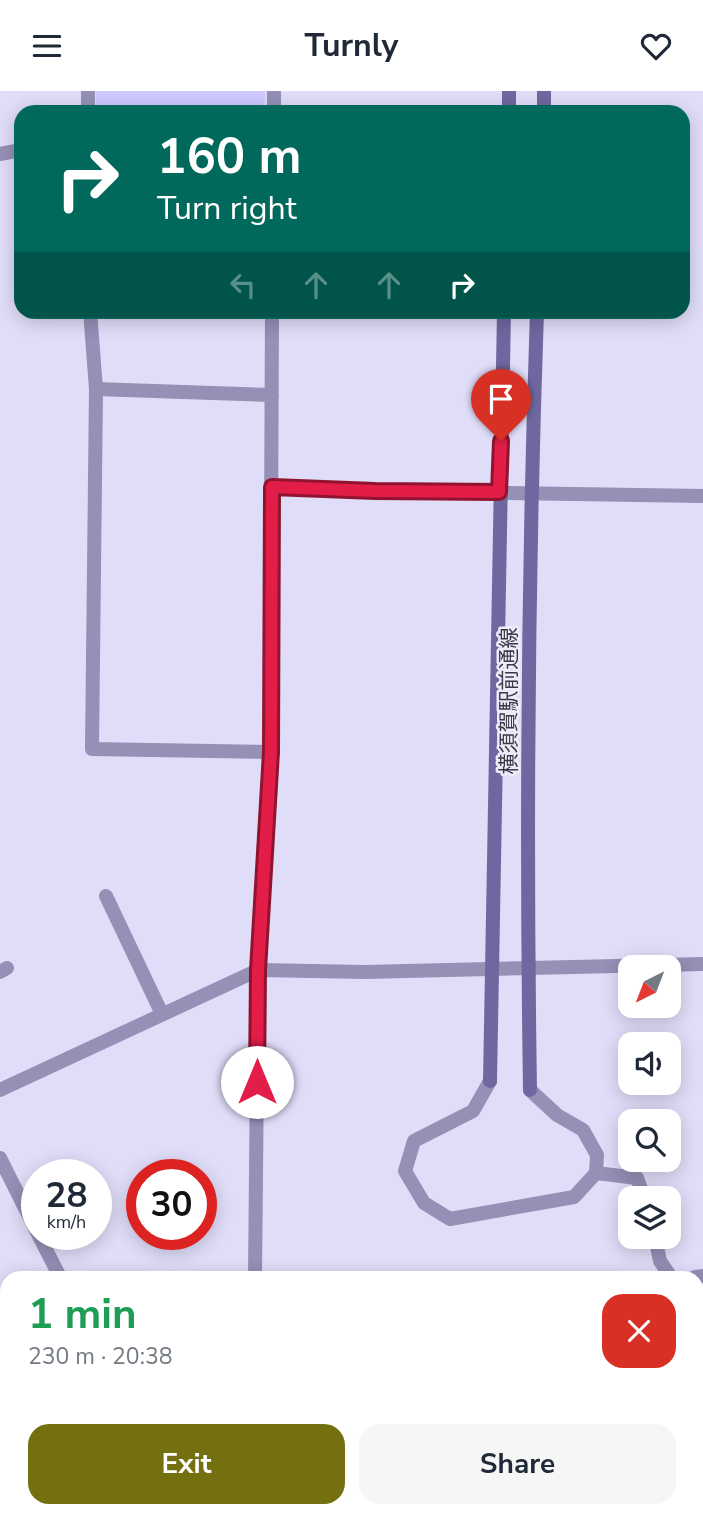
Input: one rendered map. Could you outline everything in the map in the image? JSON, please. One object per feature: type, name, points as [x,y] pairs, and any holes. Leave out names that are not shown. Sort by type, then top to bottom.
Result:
[{"type":"street","points":[[91,319],[96,389],[93,749],[271,752]]},
{"type":"street","points":[[255,1271],[258,970],[271,752],[272,319]]},
{"type":"street","name":"横須賀駅前通線","points":[[504,319],[490,1081],[474,1111],[414,1141],[405,1171],[424,1203],[450,1219],[574,1197],[596,1173],[597,1155],[583,1130],[557,1115],[530,1090],[528,968],[531,495],[537,319]]},
{"type":"street","points":[[96,389],[272,395]]},
{"type":"street","points":[[272,487],[531,495],[703,496]]},
{"type":"street","points":[[106,896],[162,1014]]},
{"type":"street","points":[[0,1090],[258,970],[365,972],[703,964]]},
{"type":"street","points":[[0,1158],[21,1201]]},
{"type":"street","points":[[596,1173],[637,1178],[640,1186]]},
{"type":"street","points":[[657,1249],[660,1261],[667,1271]]},
{"type":"street","points":[[46,1250],[57,1271]]},
{"type":"shaded area","points":[[96,91],[265,91],[264,105],[96,105]]},
{"type":"route","points":[[257,1082],[258,970],[271,752],[272,487],[499,492],[501,441]]}]
